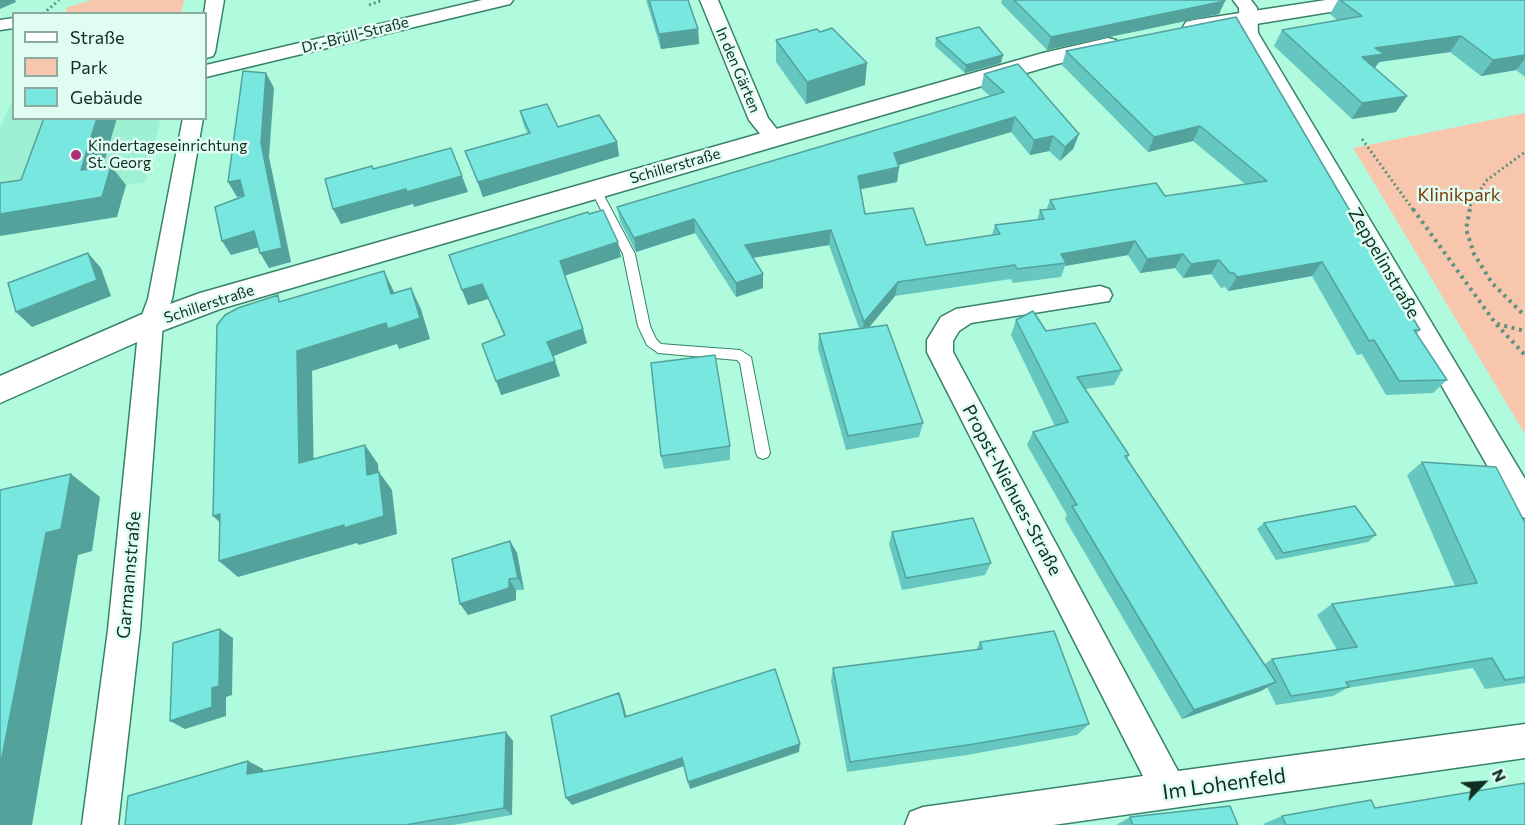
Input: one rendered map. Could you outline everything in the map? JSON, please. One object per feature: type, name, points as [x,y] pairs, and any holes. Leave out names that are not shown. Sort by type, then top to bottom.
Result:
[{"type":"street","points":[[207,46],[215,0]]},
{"type":"street","name":"Dr.-Brüll-Straße","points":[[207,71],[504,0]]},
{"type":"street","name":"In den Gärten","points":[[709,0],[759,120],[773,137]]},
{"type":"street","points":[[1169,32],[1246,10],[1367,0]]},
{"type":"street","name":"Zeppelinstraße","points":[[1246,10],[1250,33],[1525,505]]},
{"type":"street","name":"Schillerstraße","points":[[0,390],[151,323],[211,301],[1051,57],[1125,41]]},
{"type":"street","name":"Garmannstraße","points":[[100,825],[124,630],[151,323],[160,299],[193,120]]},
{"type":"street","name":"Propst-Niehues-Straße","points":[[1100,295],[965,315],[950,324],[940,340],[940,352],[1170,792]]},
{"type":"street","name":"Im Lohenfeld","points":[[923,825],[1049,817],[1170,792],[1525,741]]},
{"type":"lane","points":[[596,190],[629,254],[644,326],[651,342],[658,348],[673,351],[741,355],[746,361],[763,453]]},
{"type":"path","points":[[45,12],[59,0]]},
{"type":"path","points":[[1362,139],[1496,324],[1525,355]]},
{"type":"path","points":[[1525,152],[1487,180],[1471,202],[1466,229],[1474,254],[1492,283],[1525,316]]},
{"type":"path","points":[[1496,324],[1525,331]]},
{"type":"shaded area","name":"Kindertageseinrichtung St. Georg","points":[[12,100],[12,120],[161,120],[145,182],[0,205],[0,128]]},
{"type":"green space","points":[[92,0],[184,0],[181,12],[68,12],[65,8]]},
{"type":"green space","name":"Klinikpark","points":[[1525,113],[1525,434],[1353,148]]},
{"type":"building","points":[[649,0],[688,0],[698,29],[659,34]]},
{"type":"building","points":[[1014,0],[1224,0],[1225,1],[1051,37]]},
{"type":"building","points":[[1340,0],[1525,0],[1525,55],[1493,60],[1461,36],[1375,48],[1384,54],[1362,57],[1407,96],[1362,103],[1282,30],[1362,16]]},
{"type":"building","points":[[1236,17],[1420,330],[1414,330],[1447,380],[1399,381],[1374,340],[1369,341],[1322,262],[1237,277],[1234,273],[1230,273],[1219,260],[1191,264],[1183,254],[1147,259],[1135,241],[1061,254],[1066,263],[1017,269],[1015,265],[898,282],[864,322],[831,230],[745,245],[763,274],[736,283],[694,219],[634,238],[617,207],[1004,92],[984,74],[1018,64],[1079,134],[1065,147],[1053,136],[1034,140],[1015,117],[894,153],[899,167],[858,176],[865,214],[913,208],[926,245],[1000,234],[995,225],[1044,219],[1040,210],[1055,209],[1050,200],[1156,183],[1165,196],[1267,181],[1200,126],[1154,137],[1066,51]]},
{"type":"building","points":[[979,27],[1003,55],[966,65],[936,38]]},
{"type":"building","points":[[832,28],[867,63],[807,82],[776,40],[817,29],[820,32]]},
{"type":"building","points":[[243,71],[266,73],[261,143],[282,248],[260,253],[254,231],[222,241],[215,207],[244,196],[240,180],[228,182]]},
{"type":"building","points":[[547,104],[558,127],[599,115],[617,142],[478,182],[465,151],[530,133],[520,111]]},
{"type":"building","points":[[43,120],[96,120],[81,170],[111,166],[102,197],[0,214],[0,183],[21,180]]},
{"type":"building","points":[[451,148],[462,176],[407,192],[406,189],[333,209],[325,179]]},
{"type":"building","points":[[603,210],[618,242],[560,261],[583,329],[547,342],[555,361],[496,381],[482,344],[505,335],[482,284],[462,290],[449,255],[588,212],[589,214]]},
{"type":"building","points":[[88,253],[97,280],[16,312],[8,283]]},
{"type":"building","points":[[384,271],[391,294],[411,288],[420,318],[388,329],[386,323],[297,351],[299,463],[365,445],[367,475],[379,472],[384,516],[344,528],[344,525],[219,561],[220,514],[213,516],[217,325],[225,315],[238,308],[278,295],[279,302]]},
{"type":"building","points":[[1033,311],[1046,331],[1095,323],[1122,370],[1077,377],[1129,455],[1125,456],[1276,682],[1194,710],[1072,506],[1077,505],[1033,432],[1068,422],[1016,320]]},
{"type":"building","points":[[887,325],[923,423],[848,436],[819,334]]},
{"type":"building","points":[[715,355],[730,446],[661,456],[651,363]]},
{"type":"building","points":[[1422,462],[1496,467],[1525,523],[1525,677],[1505,680],[1492,658],[1346,682],[1349,687],[1291,696],[1272,659],[1357,647],[1332,604],[1477,583]]},
{"type":"building","points":[[71,474],[61,529],[46,533],[0,767],[0,490]]},
{"type":"building","points":[[1355,506],[1376,535],[1283,553],[1264,523]]},
{"type":"building","points":[[973,518],[991,563],[906,578],[892,532]]},
{"type":"building","points":[[510,541],[518,578],[509,579],[509,588],[460,604],[452,559]]},
{"type":"building","points":[[220,629],[219,686],[212,688],[212,707],[170,721],[173,643]]},
{"type":"building","points":[[1054,631],[1089,724],[850,762],[833,668],[982,649],[980,642]]},
{"type":"building","points":[[775,669],[800,744],[688,782],[682,758],[566,798],[551,716],[619,693],[625,717]]},
{"type":"building","points":[[506,732],[504,808],[405,825],[125,825],[128,796],[248,761],[247,774]]},
{"type":"building","points":[[1525,783],[1525,825],[1286,825],[1282,816],[1371,800],[1375,808]]},
{"type":"building","points":[[1230,806],[1238,825],[1133,825],[1130,817]]},
{"type":"place","name":"Kindertageseinrichtung St. Georg","points":[[76,155]]}]
